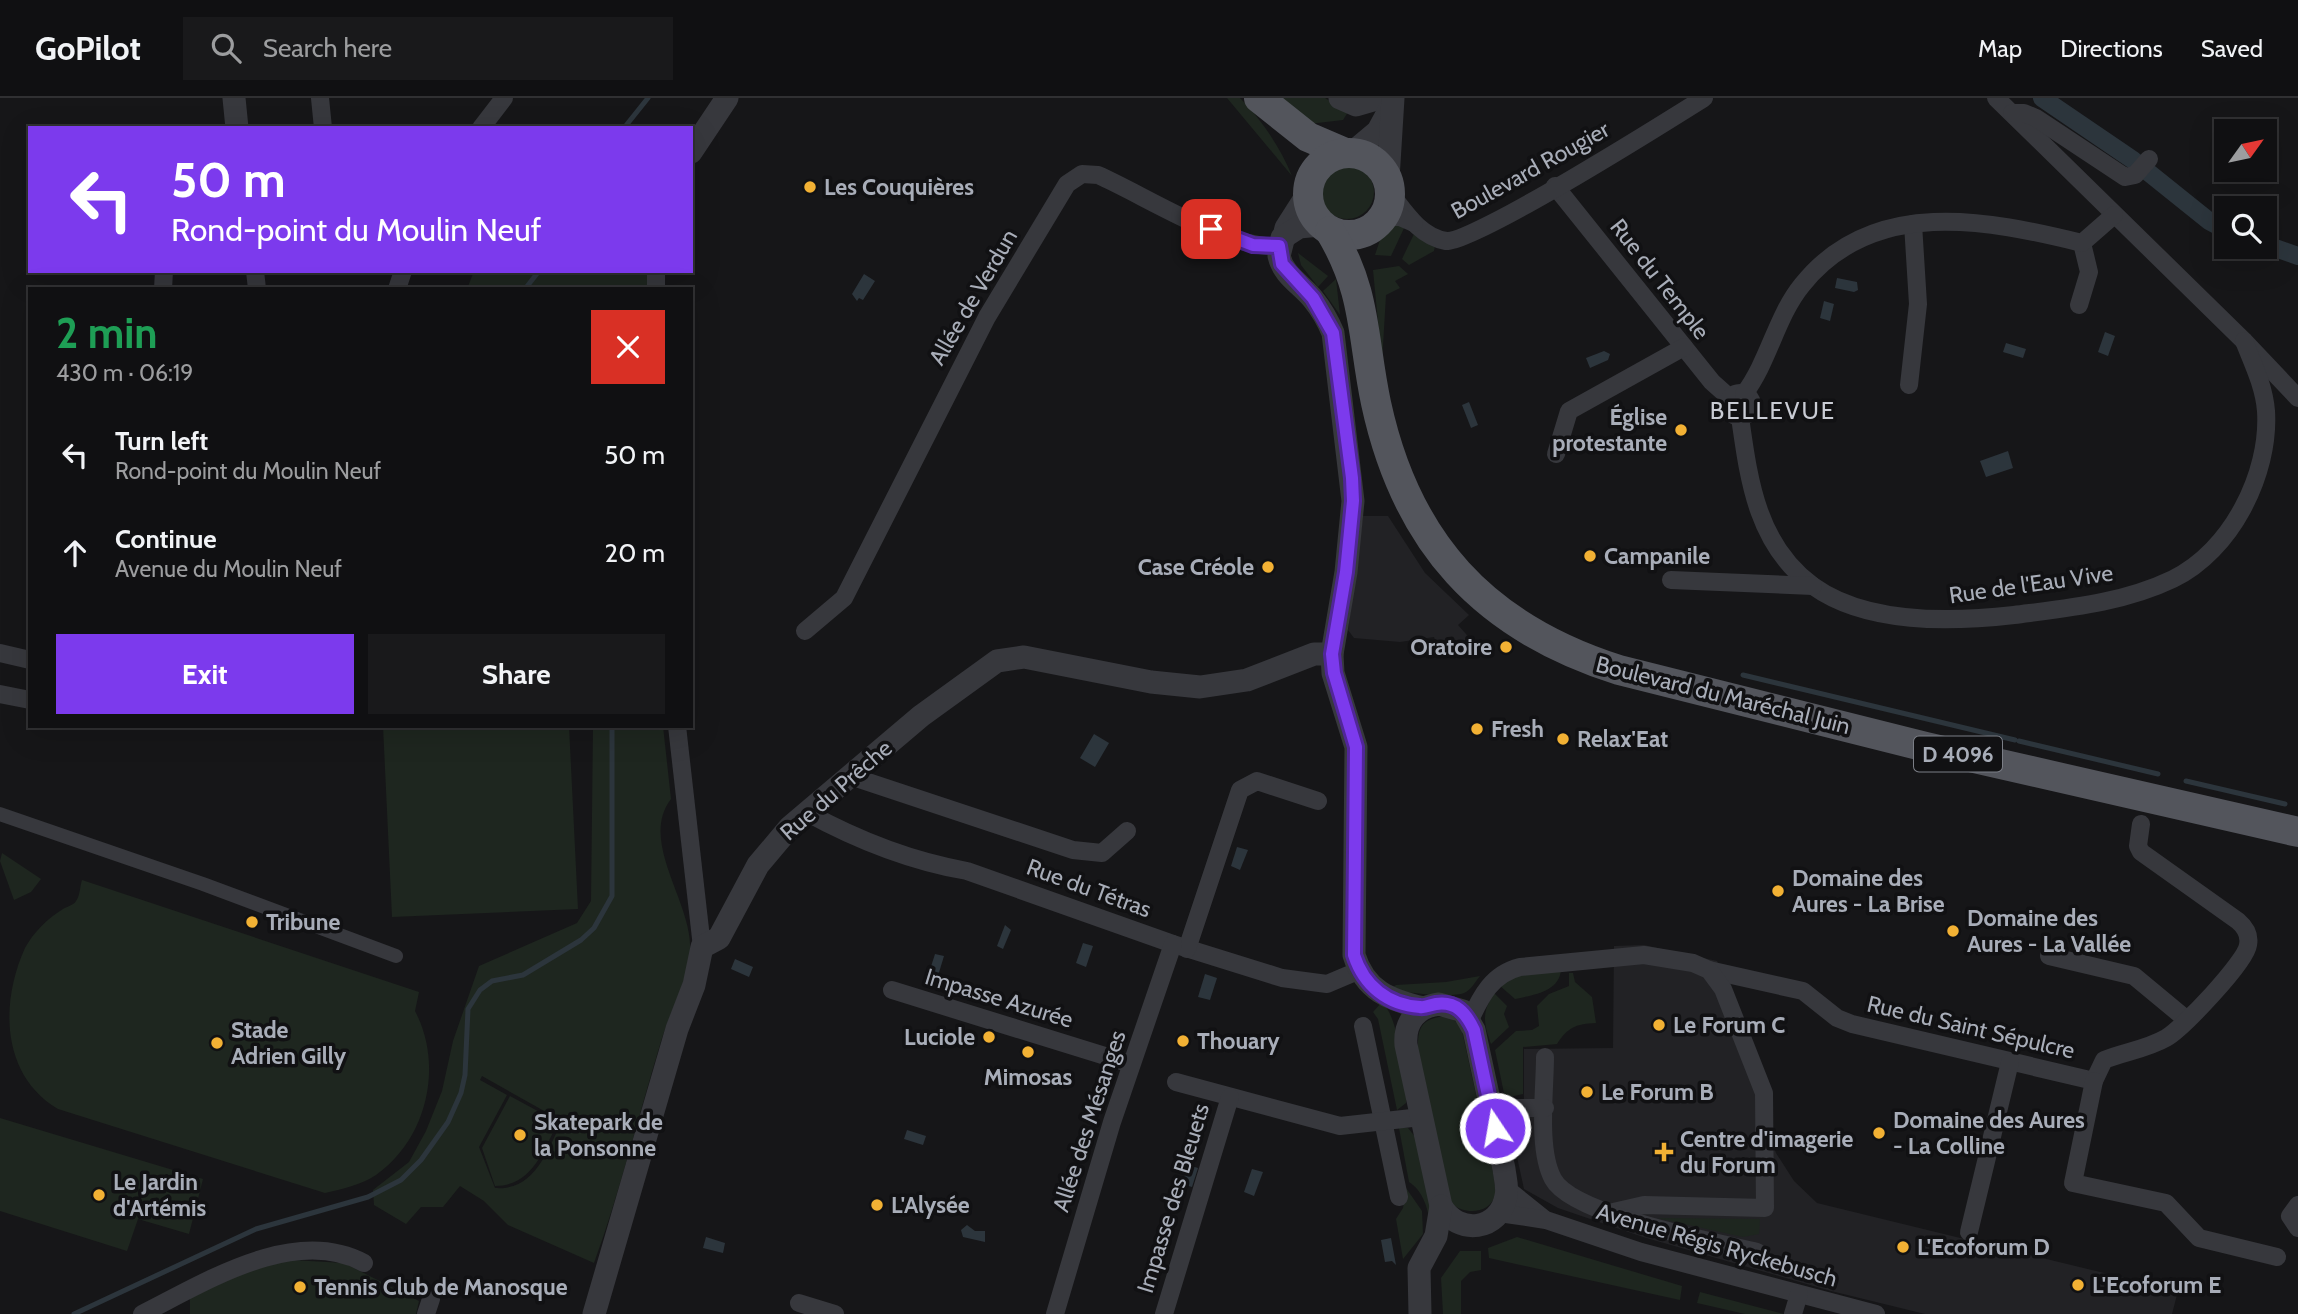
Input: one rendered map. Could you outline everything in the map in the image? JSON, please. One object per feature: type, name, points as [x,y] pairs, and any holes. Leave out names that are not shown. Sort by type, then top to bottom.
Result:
[{"type":"main road","points":[[1264,103],[1308,137],[1374,161],[1383,204],[1351,236],[1325,228],[1313,216],[1308,189],[1264,103]]},
{"type":"main road","points":[[1308,189],[1321,163],[1348,152]]},
{"type":"main road","name":"Boulevard du Maréchal Juin","points":[[1361,302],[1383,204]]},
{"type":"main road","name":"Boulevard du Maréchal Juin","points":[[1325,228],[1347,261],[1361,302],[1376,403],[1388,450],[1419,524],[1456,573],[1513,623],[1580,658],[1619,670],[1926,747],[2298,832]]},
{"type":"street","points":[[234,98],[237,126]]},
{"type":"street","points":[[320,98],[323,126]]},
{"type":"street","points":[[483,126],[504,98]]},
{"type":"street","points":[[693,149],[727,98]]},
{"type":"street","points":[[1340,98],[1356,105],[1388,100]]},
{"type":"street","name":"Boulevard Rougier","points":[[1383,204],[1435,238],[1458,240],[1704,98]]},
{"type":"street","points":[[1996,98],[2244,341],[2298,398]]},
{"type":"street","points":[[1348,152],[1378,131],[1388,100]]},
{"type":"street","points":[[1383,204],[1388,100]]},
{"type":"street","points":[[2012,113],[2036,118],[2122,176],[2129,178],[2137,173],[2149,159]]},
{"type":"street","name":"Allée de Verdun","points":[[805,631],[844,598],[987,317],[1067,184],[1082,174],[1098,175],[1232,239],[1264,247],[1280,242]]},
{"type":"street","name":"Rue du Temple","points":[[1555,186],[1712,382],[1737,396],[1728,409],[1740,417]]},
{"type":"street","points":[[1308,189],[1280,242],[1279,261],[1313,298],[1328,322],[1340,377],[1353,501],[1346,572],[1332,654],[1334,673],[1356,747],[1354,955],[1360,970],[1386,999],[1405,1034],[1441,1206],[1450,1219],[1460,1226]]},
{"type":"street","points":[[2082,243],[2114,215]]},
{"type":"street","points":[[1737,396],[1791,300],[1816,269],[1868,237],[1913,224],[1952,219],[1989,222],[2082,243]]},
{"type":"street","points":[[1909,385],[1919,304],[1913,224]]},
{"type":"street","points":[[1280,242],[1299,227],[1325,228]]},
{"type":"street","points":[[2079,305],[2090,272],[2082,243]]},
{"type":"street","name":"Rue de l'Eau Vive","points":[[1740,417],[1753,494],[1762,525],[1787,561],[1813,586],[1851,605],[1908,617],[1951,620],[2086,606],[2152,588],[2187,571],[2199,563],[2233,523],[2249,494],[2263,447],[2266,425],[2263,393],[2244,341]]},
{"type":"street","points":[[1556,454],[1569,411],[1684,347]]},
{"type":"street","points":[[1671,580],[1813,586]]},
{"type":"street","points":[[0,653],[28,660]]},
{"type":"street","name":"Rue du Prêche","points":[[702,947],[719,938],[758,865],[806,812],[978,671],[1004,658],[1024,657],[1151,682],[1200,687],[1247,680],[1314,654],[1332,654]]},
{"type":"street","points":[[0,694],[28,700]]},
{"type":"street","points":[[594,1314],[677,1029],[699,969],[702,947],[677,728]]},
{"type":"street","points":[[850,776],[1073,850],[1102,853],[1127,831]]},
{"type":"street","name":"Allée des Mésanges","points":[[1055,1314],[1131,1064],[1240,790],[1257,781],[1318,802]]},
{"type":"street","name":"Rue du Tétras","points":[[806,812],[856,839],[944,868],[967,872],[1180,946],[1304,982],[1327,984],[1360,970]]},
{"type":"street","points":[[0,814],[203,884],[396,956]]},
{"type":"street","name":"Rue du Saint Sépulcre","points":[[1462,1013],[1501,975],[1514,969],[1565,961],[1654,955],[1803,991],[1837,1018],[1852,1024],[2094,1082],[2104,1060],[2162,1040],[2187,1020],[2246,951],[2248,938],[2238,921],[2145,856],[2138,846],[2141,824]]},
{"type":"street","points":[[2049,956],[2134,976],[2187,1020]]},
{"type":"street","points":[[1609,1213],[1644,1205],[1765,1209],[1766,1105],[1723,989],[1709,970]]},
{"type":"street","name":"Impasse Azurée","points":[[892,990],[1131,1064]]},
{"type":"street","points":[[1386,999],[1423,1008],[1439,1004],[1462,1013],[1491,1108],[1507,1189],[1499,1213],[1488,1222],[1460,1226],[1436,1236]]},
{"type":"street","points":[[1405,1034],[1413,1017],[1423,1008]]},
{"type":"street","points":[[1363,1026],[1399,1197]]},
{"type":"street","points":[[1545,1057],[1546,1157],[1553,1180],[1569,1195],[1609,1213],[1757,1252]]},
{"type":"street","points":[[1969,1232],[2010,1062]]},
{"type":"street","points":[[1176,1082],[1340,1126],[1421,1117]]},
{"type":"street","points":[[2094,1082],[2073,1183],[2166,1203],[2199,1238],[2277,1257]]},
{"type":"street","name":"Impasse des Bleuets","points":[[1164,1314],[1230,1097]]},
{"type":"street","points":[[1491,1108],[1545,1108]]},
{"type":"street","name":"Avenue Régis Ryckebusch","points":[[1507,1189],[1546,1220]]},
{"type":"street","points":[[2298,1205],[2290,1216],[2298,1228]]},
{"type":"street","points":[[1420,1314],[1419,1268],[1436,1236],[1441,1206]]},
{"type":"street","name":"Avenue Régis Ryckebusch","points":[[1499,1213],[1546,1220],[1641,1252],[1876,1314]]},
{"type":"street","points":[[154,1311],[281,1252],[341,1254],[364,1263]]},
{"type":"street","points":[[1793,1314],[1799,1294]]},
{"type":"street","points":[[799,1303],[835,1314]]},
{"type":"shaded area","points":[[1227,98],[1240,98],[1256,115],[1276,144],[1292,176]]},
{"type":"shaded area","points":[[1279,98],[1325,98],[1348,112],[1343,120],[1309,124]]},
{"type":"shaded area","points":[[1352,165],[1362,169],[1370,177],[1374,192],[1370,207],[1362,215],[1342,219],[1332,215],[1324,207],[1320,187],[1324,177],[1332,169]]},
{"type":"shaded area","points":[[1398,224],[1405,226],[1391,256],[1375,255],[1384,228]]},
{"type":"shaded area","points":[[1414,234],[1435,246],[1434,251],[1409,265],[1402,259]]},
{"type":"shaded area","points":[[1298,253],[1328,276],[1318,287],[1301,265]]},
{"type":"shaded area","points":[[1399,266],[1408,274],[1395,281],[1400,288],[1386,295],[1382,363],[1373,270]]},
{"type":"shaded area","points":[[473,273],[648,273],[647,287],[468,287]]},
{"type":"shaded area","points":[[864,274],[875,281],[863,300],[859,298],[857,301],[852,294]]},
{"type":"shaded area","points":[[1837,278],[1857,282],[1858,290],[1854,292],[1835,288]]},
{"type":"shaded area","points":[[1336,279],[1340,315],[1323,291]]},
{"type":"shaded area","points":[[1824,301],[1834,304],[1830,321],[1820,318]]},
{"type":"shaded area","points":[[2105,332],[2115,336],[2108,356],[2098,352]]},
{"type":"shaded area","points":[[2006,343],[2026,349],[2023,358],[2003,352]]},
{"type":"shaded area","points":[[1604,351],[1610,354],[1608,360],[1590,368],[1586,358]]},
{"type":"shaded area","points":[[1469,402],[1478,425],[1471,428],[1462,405]]},
{"type":"shaded area","points":[[2008,451],[2013,468],[1986,477],[1980,461]]},
{"type":"shaded area","points":[[1363,516],[1388,516],[1425,573],[1469,615],[1458,625],[1473,642],[1437,647],[1434,637],[1400,642],[1354,638],[1348,630]]},
{"type":"shaded area","points":[[383,728],[569,728],[578,909],[392,917]]},
{"type":"shaded area","points":[[593,728],[663,728],[671,799],[663,816],[661,834],[664,854],[689,933],[690,952],[686,974],[662,1038],[594,1263],[508,1225],[484,1201],[460,1186],[443,1207],[421,1207],[406,1224],[374,1205],[373,1190],[409,1162],[426,1131],[442,1091],[453,1041],[479,966],[577,923],[591,901]],"holes":[[[482,1076],[562,1121],[545,1156],[530,1176],[520,1183],[495,1188],[479,1147],[507,1095],[480,1080]]]},
{"type":"shaded area","points":[[1094,734],[1109,743],[1095,767],[1080,758]]},
{"type":"shaded area","points":[[1237,847],[1248,850],[1240,870],[1231,866]]},
{"type":"shaded area","points":[[2,853],[41,879],[31,892],[14,900],[0,861]]},
{"type":"shaded area","points":[[82,880],[419,992],[415,1011],[424,1032],[428,1055],[426,1100],[408,1142],[394,1160],[364,1181],[325,1193],[58,1109],[39,1095],[25,1077],[16,1058],[9,1014],[12,992],[17,969],[28,942],[46,921],[75,902]]},
{"type":"shaded area","points":[[1005,925],[1011,930],[1003,949],[997,946]]},
{"type":"shaded area","points":[[1083,943],[1093,946],[1086,967],[1076,963]]},
{"type":"shaded area","points":[[1644,945],[1717,961],[1771,1091],[1770,1136],[1776,1153],[1794,1181],[1817,1203],[2178,1291],[2172,1314],[1925,1314],[1831,1291],[1643,1237],[1558,1208],[1524,1189],[1505,1102],[1524,1101],[1524,1049],[1613,1048],[1614,946]]},
{"type":"shaded area","points":[[935,954],[944,956],[937,979],[928,976]]},
{"type":"shaded area","points":[[735,959],[753,967],[749,977],[731,969]]},
{"type":"shaded area","points":[[1561,969],[1551,988],[1530,996],[1515,999],[1499,985],[1517,974]]},
{"type":"shaded area","points":[[1569,973],[1573,973],[1575,982],[1592,997],[1596,1023],[1573,1028],[1557,1044],[1523,1047],[1523,1094],[1505,1098],[1495,1050],[1516,1031],[1532,1030],[1539,1026],[1537,1006],[1549,994],[1569,986]]},
{"type":"shaded area","points":[[1205,974],[1217,978],[1210,1000],[1198,997]]},
{"type":"shaded area","points":[[1480,976],[1469,990],[1458,994],[1429,994],[1391,989],[1396,985],[1446,982]]},
{"type":"shaded area","points":[[1494,993],[1507,1006],[1504,1014],[1509,1027],[1491,1044],[1485,1017]]},
{"type":"shaded area","points":[[1382,1002],[1393,1021],[1406,1097],[1406,1103],[1397,1110],[1378,1019],[1373,1012]]},
{"type":"shaded area","points":[[1447,1016],[1458,1023],[1462,1031],[1494,1180],[1495,1195],[1492,1201],[1488,1206],[1476,1211],[1457,1208],[1452,1204],[1419,1064],[1418,1044],[1422,1026],[1431,1019]]},
{"type":"shaded area","name":"Skatepark de la Ponsonne","points":[[510,1096],[558,1122],[542,1155],[528,1173],[508,1184],[495,1186],[482,1148]]},
{"type":"shaded area","name":"Le Jardin d'Artémis","points":[[0,1118],[203,1179],[189,1234],[138,1219],[127,1251],[0,1211]]},
{"type":"shaded area","points":[[1399,1128],[1408,1128],[1416,1138],[1434,1208],[1430,1224],[1424,1200],[1409,1182]]},
{"type":"shaded area","points":[[907,1130],[926,1136],[923,1145],[904,1139]]},
{"type":"shaded area","points":[[1188,1165],[1198,1168],[1192,1187],[1182,1184]]},
{"type":"shaded area","points":[[1252,1169],[1263,1172],[1254,1196],[1244,1192]]},
{"type":"shaded area","points":[[1406,1188],[1422,1211],[1423,1234],[1403,1259],[1396,1219],[1403,1208]]},
{"type":"shaded area","points":[[1657,1218],[1760,1219],[1759,1234],[1743,1237]]},
{"type":"shaded area","points":[[967,1225],[975,1231],[985,1231],[985,1242],[963,1237],[961,1230]]},
{"type":"shaded area","points":[[706,1237],[725,1243],[723,1253],[703,1248]]},
{"type":"shaded area","points":[[1517,1237],[1682,1286],[1680,1300],[1489,1258],[1488,1248]]},
{"type":"shaded area","points":[[1391,1238],[1396,1265],[1392,1261],[1385,1262],[1381,1240]]},
{"type":"shaded area","points":[[1460,1251],[1481,1251],[1481,1270],[1470,1272],[1461,1281],[1461,1314],[1443,1314],[1441,1278]]},
{"type":"shaded area","name":"Tennis Club de Manosque","points":[[275,1259],[344,1263],[419,1301],[416,1314],[190,1314],[190,1297]]},
{"type":"shaded area","points":[[1700,1292],[1784,1314],[1745,1314],[1697,1303]]},
{"type":"waterway","points":[[626,126],[648,98]]},
{"type":"waterway","points":[[2042,98],[2133,160],[2214,224]]},
{"type":"waterway","points":[[2277,249],[2298,256]]},
{"type":"waterway","points":[[527,287],[537,273]]},
{"type":"waterway","points":[[1743,675],[2015,740]]},
{"type":"waterway","points":[[74,1314],[256,1229],[368,1197],[401,1180],[421,1160],[448,1122],[461,1093],[465,1075],[468,1009],[480,990],[492,981],[523,975],[581,940],[594,928],[612,896],[612,728]]},
{"type":"waterway","points":[[2019,741],[2158,774]]},
{"type":"waterway","points":[[2186,781],[2285,804]]},
{"type":"place","name":"Les Couquières","points":[[810,187]]},
{"type":"place","name":"Église protestante","points":[[1681,430]]},
{"type":"place","name":"Campanile","points":[[1590,556]]},
{"type":"place","name":"Case Créole","points":[[1268,567]]},
{"type":"place","name":"Oratoire","points":[[1506,647]]},
{"type":"place","name":"Fresh","points":[[1477,729]]},
{"type":"place","name":"Relax'Eat","points":[[1563,739]]},
{"type":"place","name":"Domaine des Aures - La Brise","points":[[1778,891]]},
{"type":"place","name":"Tribune","points":[[252,922]]},
{"type":"place","name":"Domaine des Aures - La Vallée","points":[[1953,931]]},
{"type":"place","name":"Le Forum C","points":[[1659,1025]]},
{"type":"place","name":"Luciole","points":[[989,1037]]},
{"type":"place","name":"Thouary","points":[[1183,1041]]},
{"type":"place","name":"Stade Adrien Gilly","points":[[217,1043]]},
{"type":"place","name":"Mimosas","points":[[1028,1052]]},
{"type":"place","name":"Le Forum B","points":[[1587,1092]]},
{"type":"place","name":"Domaine des Aures - La Colline","points":[[1879,1133]]},
{"type":"place","name":"Skatepark de la Ponsonne","points":[[520,1135]]},
{"type":"place","name":"Centre d'imagerie du Forum","points":[[1664,1152]]},
{"type":"place","name":"Le Jardin d'Artémis","points":[[99,1195]]},
{"type":"place","name":"L'Alysée","points":[[877,1205]]},
{"type":"place","name":"L'Ecoforum D","points":[[1903,1247]]},
{"type":"place","name":"L'Ecoforum E","points":[[2078,1285]]},
{"type":"place","name":"Tennis Club de Manosque","points":[[300,1287]]},
{"type":"district","name":"BELLEVUE","points":[[1773,410]]},
{"type":"route","points":[[1211,229],[1253,245],[1279,246],[1279,261],[1313,298],[1333,333],[1353,501],[1346,572],[1332,654],[1334,673],[1356,747],[1354,955],[1366,979],[1386,999],[1423,1008],[1446,1004],[1463,1011],[1474,1030],[1495,1128]]}]
